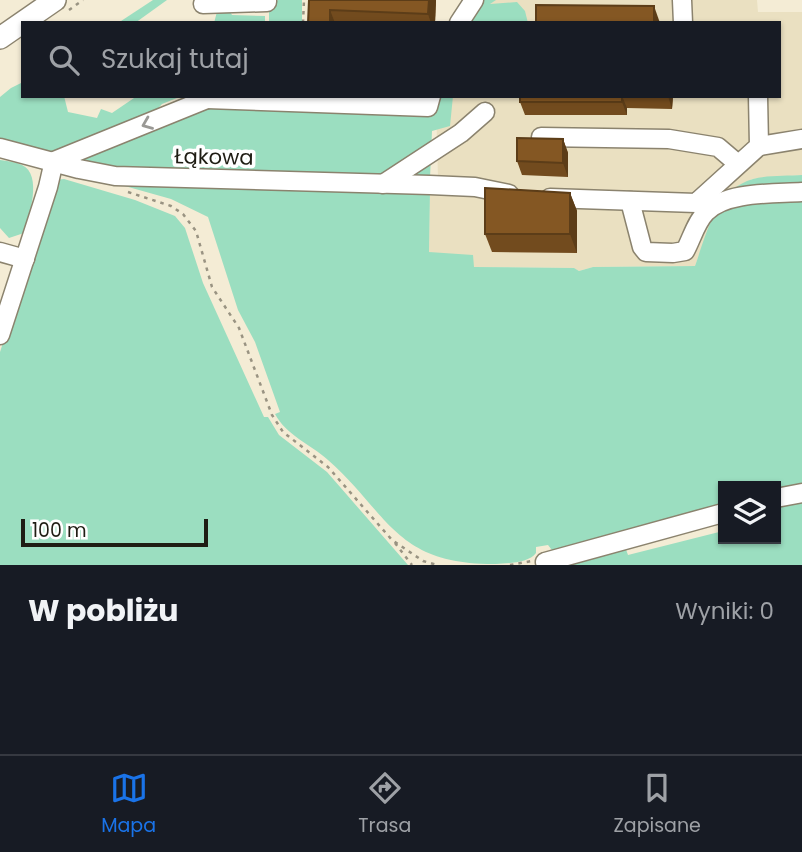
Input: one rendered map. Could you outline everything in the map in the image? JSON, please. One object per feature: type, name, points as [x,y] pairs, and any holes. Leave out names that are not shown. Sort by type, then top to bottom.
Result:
[{"type":"main road","points":[[25,21],[55,0]]},
{"type":"main road","points":[[0,38],[21,23]]},
{"type":"lane","points":[[203,21],[203,2],[267,0]]},
{"type":"lane","points":[[460,21],[474,0]]},
{"type":"lane","points":[[682,0],[683,21]]},
{"type":"lane","points":[[0,335],[54,161],[207,98],[428,107],[430,98]]},
{"type":"lane","points":[[758,98],[758,146],[802,139]]},
{"type":"lane","points":[[383,184],[461,133],[485,111]]},
{"type":"lane","points":[[541,137],[669,139],[718,147],[738,164]]},
{"type":"lane","name":"Łąkowa","points":[[0,148],[79,169],[140,177],[430,185],[488,189],[529,198],[696,203],[758,146]]},
{"type":"lane","points":[[630,201],[646,252],[673,253],[685,251],[699,221],[712,207],[735,197],[802,192]]},
{"type":"lane","points":[[0,252],[24,259]]},
{"type":"lane","points":[[781,497],[802,493]]},
{"type":"lane","points":[[540,563],[718,514]]},
{"type":"path","points":[[303,21],[304,0]]},
{"type":"path","points":[[124,191],[171,206],[190,221],[196,231],[212,287],[239,328],[276,422],[283,432],[334,473],[412,565]]},
{"type":"path","points":[[392,540],[423,561],[437,565]]},
{"type":"path","points":[[510,565],[540,563]]},
{"type":"shaded area","points":[[483,0],[757,0],[758,12],[802,12],[802,175],[752,179],[715,212],[695,266],[593,267],[579,271],[573,268],[474,267],[429,252],[430,178],[438,178],[436,105],[438,98],[781,98],[781,21],[469,21]]},
{"type":"green space","points":[[153,0],[167,0],[138,21],[121,21]]},
{"type":"green space","points":[[278,0],[302,0],[302,21],[269,21],[269,8]]},
{"type":"green space","points":[[480,0],[496,0],[490,4],[517,2],[525,11],[528,21],[467,21]]},
{"type":"green space","points":[[218,8],[228,8],[232,15],[265,16],[265,21],[215,21]]},
{"type":"green space","points":[[21,83],[21,98],[64,98],[68,112],[97,118],[101,109],[112,113],[134,98],[177,98],[162,104],[153,114],[57,152],[47,153],[0,141],[0,97]]},
{"type":"green space","points":[[435,98],[453,98],[450,126],[432,131],[430,178],[114,169],[78,162],[80,156],[208,107],[422,113]]},
{"type":"green space","points":[[0,160],[22,165],[32,177],[33,196],[24,233],[9,238],[0,228]]},
{"type":"green space","points":[[802,175],[802,488],[781,492],[781,481],[718,481],[718,509],[555,554],[548,545],[536,547],[536,553],[528,559],[496,564],[462,562],[436,556],[415,546],[397,533],[328,460],[285,428],[275,414],[280,412],[255,342],[238,310],[208,217],[171,199],[107,181],[430,191],[429,252],[473,255],[474,267],[574,268],[579,271],[593,267],[695,266],[708,227],[730,192],[740,184],[771,176]]},
{"type":"green space","points":[[64,179],[135,200],[175,216],[185,228],[203,283],[264,417],[268,417],[279,435],[327,472],[408,565],[0,565],[0,352],[56,180]]},
{"type":"green space","points":[[802,497],[802,565],[555,565],[624,544],[628,555],[718,532],[718,544],[781,544],[781,502]]},
{"type":"building","points":[[309,0],[429,0],[428,14],[330,10],[330,21],[308,21]]},
{"type":"building","points":[[536,5],[654,6],[654,21],[536,21]]},
{"type":"building","points":[[520,98],[622,98],[622,102],[520,102]]},
{"type":"building","points":[[517,138],[563,139],[563,163],[517,161]]},
{"type":"building","points":[[485,188],[570,193],[570,234],[485,234]]}]
